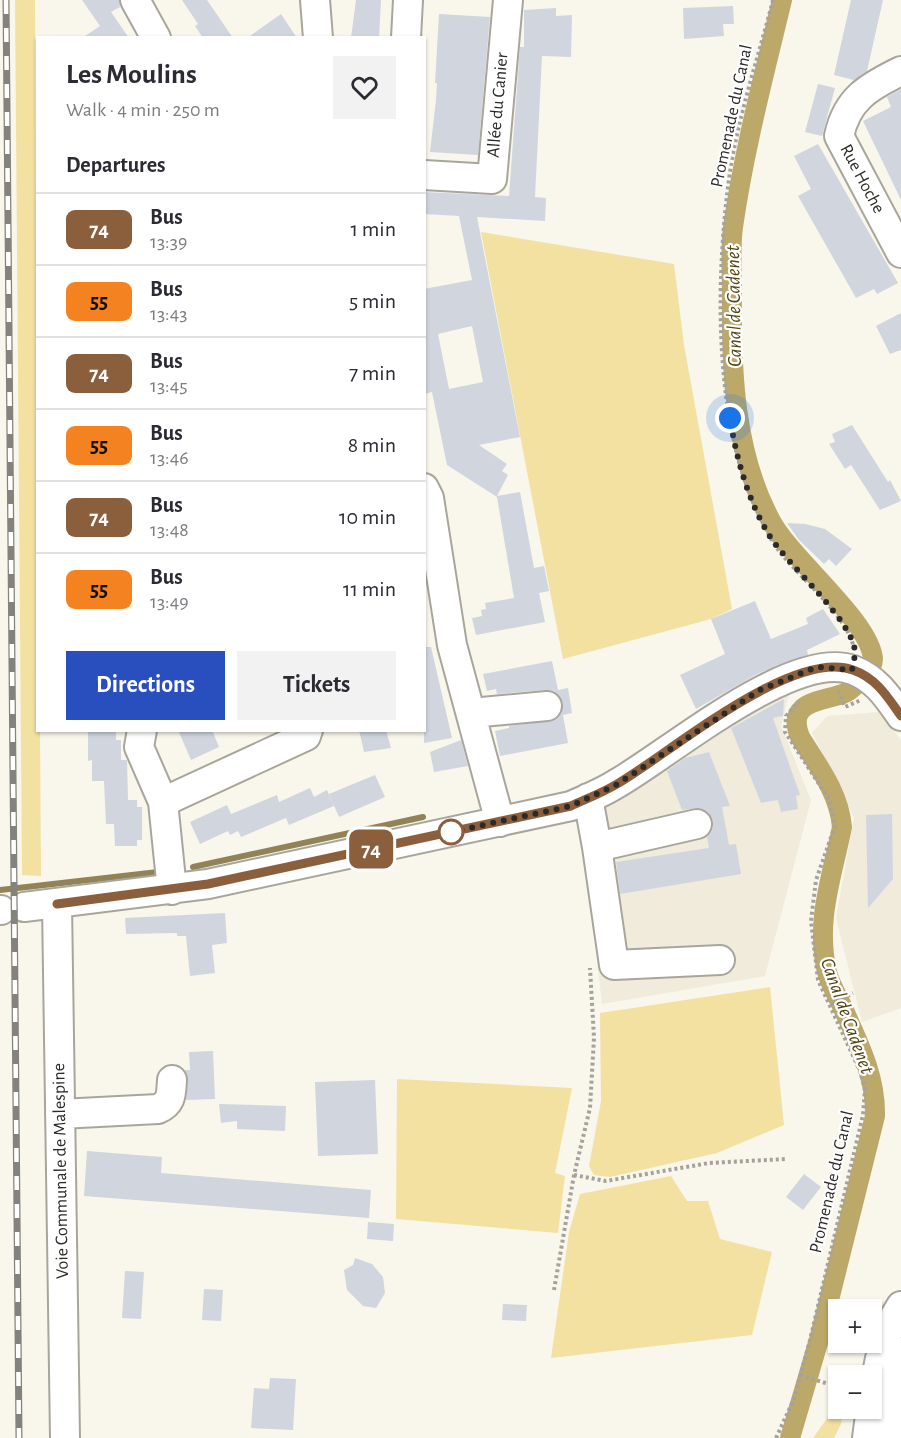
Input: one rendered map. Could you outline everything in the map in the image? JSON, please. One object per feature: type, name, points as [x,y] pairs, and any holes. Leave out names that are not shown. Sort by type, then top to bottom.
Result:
[{"type":"street","points":[[135,0],[155,36]]},
{"type":"street","points":[[315,0],[318,36]]},
{"type":"street","points":[[406,36],[408,0]]},
{"type":"street","name":"Allée du Canier","points":[[426,175],[492,179],[508,0]]},
{"type":"street","name":"Rue Hoche","points":[[901,71],[869,89],[852,103],[844,115],[839,136],[901,253]]},
{"type":"street","points":[[426,492],[429,498],[452,645],[500,822]]},
{"type":"street","points":[[8,909],[172,890],[571,806],[616,785],[760,690],[817,667],[843,676],[877,683],[901,716]]},
{"type":"street","points":[[471,713],[547,706]]},
{"type":"street","points":[[141,732],[140,747],[163,802],[172,890]]},
{"type":"street","points":[[163,802],[306,736],[307,732]]},
{"type":"street","points":[[588,798],[614,965],[720,960]]},
{"type":"street","points":[[597,847],[697,824]]},
{"type":"street","name":"Voie Communale de Malespine","points":[[57,904],[65,1438]]},
{"type":"street","points":[[60,1114],[158,1109],[171,1099],[172,1080]]},
{"type":"street","points":[[878,1365],[879,1357],[899,1315]]},
{"type":"street","points":[[888,1433],[901,1352]]},
{"type":"street","points":[[878,1419],[888,1433]]},
{"type":"path","name":"Promenade du Canal","points":[[773,0],[730,172],[722,274],[721,339],[733,435],[749,492],[767,532],[779,551],[820,594],[853,644],[855,652],[843,676],[845,707]]},
{"type":"path","name":"Promenade du Canal","points":[[776,1438],[794,1399],[863,1115],[865,1089],[860,1071],[818,980],[811,921],[816,880],[835,826],[829,799],[785,732],[786,716],[804,695]]},
{"type":"path","points":[[554,1290],[574,1175],[590,1108],[594,1038],[589,960]]},
{"type":"path","points":[[831,1005],[853,993]]},
{"type":"path","points":[[574,1175],[606,1181],[709,1163],[786,1159]]},
{"type":"path","points":[[800,1375],[828,1384]]},
{"type":"shaded area","points":[[15,0],[35,0],[36,732],[40,732],[41,876],[22,875]]},
{"type":"shaded area","points":[[481,232],[674,264],[684,345],[732,609],[711,619],[563,659]]},
{"type":"shaded area","points":[[791,685],[781,726],[811,800],[765,976],[602,1004],[581,818]]},
{"type":"shaded area","points":[[879,712],[901,740],[901,1008],[862,1022],[836,918],[854,818],[812,733],[827,716]]},
{"type":"shaded area","points":[[770,987],[784,1125],[717,1153],[610,1177],[594,1175],[589,1166],[601,1101],[600,1013]]},
{"type":"shaded area","points":[[397,1079],[572,1088],[555,1173],[565,1176],[558,1233],[396,1219]]},
{"type":"shaded area","points":[[671,1176],[687,1201],[708,1201],[720,1239],[772,1252],[752,1335],[551,1358],[569,1232],[580,1194]]},
{"type":"shaded area","points":[[828,1417],[828,1419],[842,1419],[834,1438],[813,1438]]},
{"type":"building","points":[[82,0],[119,0],[120,7],[111,12],[128,36],[85,36],[100,26]]},
{"type":"building","points":[[182,0],[207,0],[232,36],[202,36],[195,26],[198,24]]},
{"type":"building","points":[[356,0],[381,0],[379,36],[351,36]]},
{"type":"building","points":[[851,0],[883,0],[867,71],[854,80],[834,75]]},
{"type":"building","points":[[733,6],[734,24],[723,24],[724,36],[684,39],[683,8]]},
{"type":"building","points":[[556,8],[556,16],[572,15],[571,57],[542,56],[535,197],[546,198],[545,221],[477,217],[520,437],[479,445],[507,464],[502,471],[508,475],[497,496],[520,492],[534,568],[544,566],[549,591],[539,593],[545,622],[476,635],[472,618],[482,616],[481,610],[486,609],[485,603],[514,598],[497,497],[447,465],[432,392],[426,394],[426,289],[472,280],[459,216],[426,214],[426,192],[509,196],[520,47],[524,47],[524,10]],"holes":[[[472,326],[483,382],[449,389],[438,334]]]},
{"type":"building","points":[[281,14],[296,36],[250,36]]},
{"type":"building","points":[[439,14],[490,17],[478,155],[430,152],[436,100]]},
{"type":"building","points":[[818,84],[835,88],[822,136],[805,132]]},
{"type":"building","points":[[901,89],[901,200],[863,121],[891,107],[887,97]]},
{"type":"building","points":[[818,144],[898,283],[877,294],[874,289],[856,298],[798,196],[811,189],[794,156]]},
{"type":"building","points":[[901,313],[901,350],[890,354],[876,326]]},
{"type":"building","points":[[852,425],[888,482],[890,480],[901,501],[880,510],[851,465],[845,469],[829,444],[835,442],[832,434]]},
{"type":"building","points":[[787,523],[805,524],[825,529],[852,549],[836,566],[829,559],[824,564],[799,540]]},
{"type":"building","points":[[755,601],[771,639],[808,624],[806,618],[823,609],[840,634],[807,650],[808,655],[759,673],[696,709],[680,675],[725,654],[711,619]]},
{"type":"building","points":[[426,647],[431,647],[452,738],[424,743]]},
{"type":"building","points":[[552,661],[558,690],[568,688],[572,713],[563,715],[568,743],[500,756],[495,731],[509,728],[509,726],[556,720],[562,713],[563,704],[554,691],[497,694],[496,689],[487,691],[483,674]]},
{"type":"building","points":[[784,699],[783,716],[773,718],[800,795],[796,796],[798,809],[781,812],[778,800],[761,803],[731,728]]},
{"type":"building","points":[[88,732],[116,732],[116,740],[121,740],[121,760],[127,760],[128,800],[137,800],[137,807],[142,807],[142,840],[137,840],[137,846],[115,846],[114,824],[106,824],[104,781],[92,781],[92,760],[88,761]]},
{"type":"building","points":[[179,732],[213,732],[219,747],[191,760]]},
{"type":"building","points":[[359,732],[387,732],[391,748],[364,752]]},
{"type":"building","points":[[461,740],[468,766],[434,772],[430,752]]},
{"type":"building","points":[[709,752],[730,806],[722,807],[729,845],[736,844],[741,874],[620,894],[616,862],[709,848],[707,837],[713,829],[713,821],[709,813],[701,808],[682,810],[667,771],[685,758]]},
{"type":"building","points":[[375,775],[385,797],[339,817],[329,794]]},
{"type":"building","points":[[310,788],[314,797],[327,790],[334,806],[289,825],[286,818],[241,837],[238,831],[230,835],[228,831],[200,844],[190,822],[227,805],[231,814],[277,795],[279,802]]},
{"type":"building","points":[[892,814],[893,879],[868,908],[866,815]]},
{"type":"building","points":[[225,913],[227,943],[212,945],[215,973],[190,976],[186,936],[177,936],[177,933],[126,934],[125,918]]},
{"type":"building","points":[[213,1051],[215,1099],[186,1100],[188,1081],[185,1070],[190,1070],[189,1052]]},
{"type":"building","points":[[375,1080],[378,1154],[318,1156],[315,1082]]},
{"type":"building","points":[[219,1104],[286,1106],[285,1131],[237,1129],[237,1121],[221,1123]]},
{"type":"building","points":[[87,1151],[162,1157],[161,1173],[371,1190],[369,1218],[84,1196]]},
{"type":"building","points":[[804,1174],[821,1187],[803,1210],[786,1197]]},
{"type":"building","points":[[368,1222],[394,1224],[393,1241],[367,1239]]},
{"type":"building","points":[[355,1258],[372,1264],[383,1277],[385,1293],[376,1308],[363,1306],[347,1290],[344,1270],[353,1265]]},
{"type":"building","points":[[125,1271],[144,1272],[141,1319],[122,1318]]},
{"type":"building","points":[[204,1289],[223,1290],[221,1321],[202,1320]]},
{"type":"building","points":[[503,1304],[527,1305],[526,1321],[502,1320]]},
{"type":"building","points":[[270,1378],[296,1379],[293,1430],[251,1428],[254,1388],[269,1389]]},
{"type":"waterway","name":"Canal de Cadenet","points":[[782,0],[761,84],[733,227],[732,352],[737,411],[749,468],[771,521],[795,553],[859,627],[869,644],[873,659],[870,667],[851,689],[809,704],[802,709],[797,725],[800,737],[827,780],[840,815],[842,827],[826,899],[824,953],[830,981],[860,1046],[869,1073],[875,1101],[875,1116],[820,1336],[790,1438]]},
{"type":"waterway","points":[[193,867],[423,817]]},
{"type":"waterway","points":[[0,890],[158,872]]},
{"type":"railway","points":[[6,0],[19,1438]]},
{"type":"bus line","name":"74","points":[[57,904],[208,884],[571,806],[616,785],[760,690],[817,667],[852,670],[877,683],[901,716]]},
{"type":"route","points":[[451,832],[571,806],[616,785],[760,690],[817,667],[852,670],[855,652],[843,627],[820,594],[779,551],[767,532],[749,492],[730,418]]}]
